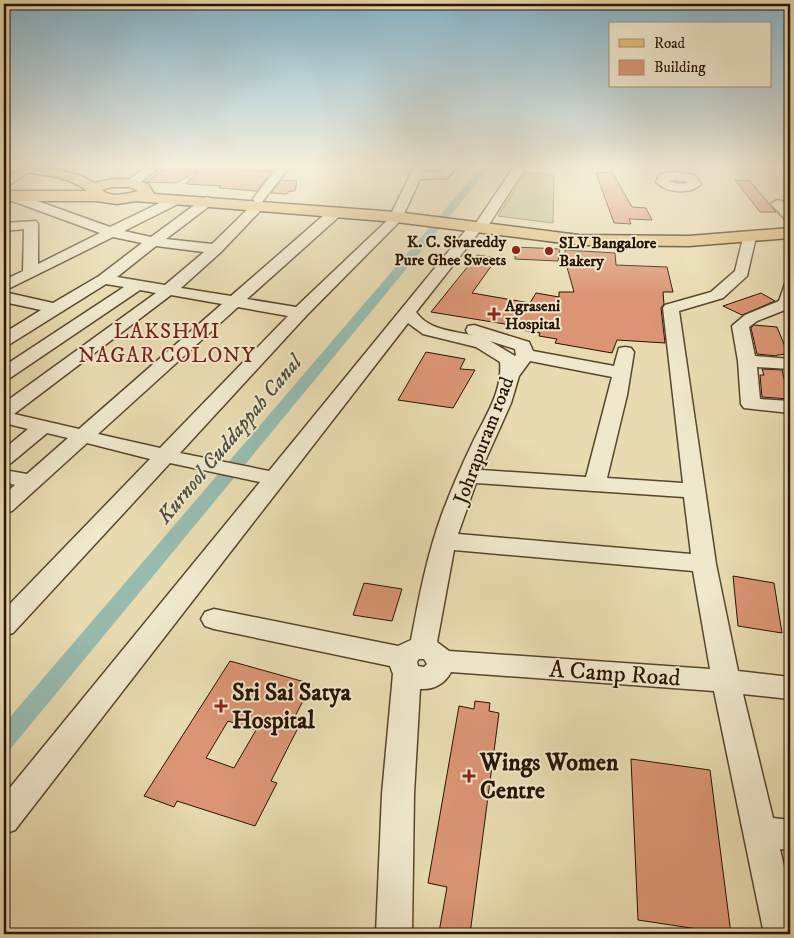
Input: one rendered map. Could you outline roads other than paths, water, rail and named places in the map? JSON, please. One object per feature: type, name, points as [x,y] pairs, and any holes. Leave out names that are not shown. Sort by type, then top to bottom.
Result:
[{"type":"main road","points":[[317,209],[397,214]]},
{"type":"main road","points":[[336,209],[397,214],[579,240],[659,241],[790,233]]},
{"type":"main road","points":[[476,226],[579,233],[645,234],[790,223]]},
{"type":"street","points":[[49,209],[112,233],[155,242],[216,249]]},
{"type":"street","points":[[4,286],[159,209]]},
{"type":"street","points":[[4,340],[53,308],[104,279],[198,209]]},
{"type":"street","points":[[4,412],[167,291],[231,236],[253,209]]},
{"type":"street","points":[[4,626],[300,313],[397,214],[400,209]]},
{"type":"street","points":[[4,819],[489,209]]},
{"type":"street","points":[[4,506],[337,211]]},
{"type":"street","points":[[4,227],[31,224],[30,272]]},
{"type":"street","name":"Johrapuram road","points":[[394,934],[398,794],[418,660],[438,566],[468,476],[503,399],[523,346],[513,341],[424,315],[425,310],[476,226]]},
{"type":"street","points":[[749,237],[742,273],[717,295],[671,308],[704,564],[726,681],[775,834],[782,934]]},
{"type":"street","points":[[104,279],[232,303],[300,313]]},
{"type":"street","points":[[4,374],[137,286]]},
{"type":"street","points":[[790,288],[786,304],[751,318],[740,326],[747,361],[751,404],[790,408]]},
{"type":"street","points":[[4,297],[53,308]]},
{"type":"street","name":"Johrapuram road","points":[[408,312],[412,320],[424,329],[479,342],[515,363]]},
{"type":"street","points":[[596,485],[618,395],[625,352]]},
{"type":"street","points":[[747,361],[790,364]]},
{"type":"street","points":[[515,363],[622,372]]},
{"type":"street","points":[[4,417],[165,456],[275,479]]},
{"type":"street","points":[[4,459],[43,426]]},
{"type":"street","points":[[4,476],[30,481]]},
{"type":"street","points":[[468,476],[696,491]]},
{"type":"street","points":[[445,541],[704,564]]},
{"type":"street","name":"A Camp Road","points":[[214,619],[418,660],[726,681],[790,688]]},
{"type":"waterway","name":"Kurnool Cuddappah Canal","points":[[4,740],[451,209]]},
{"type":"place","name":"K. C. Sivareddy Pure Ghee Sweets","points":[[516,250]]},
{"type":"place","name":"SLV Bangalore Bakery","points":[[549,251]]},
{"type":"place","name":"Agraseni Hospital","points":[[494,314]]},
{"type":"place","name":"Sri Sai Satya Hospital","points":[[221,706]]},
{"type":"place","name":"Wings Women Centre","points":[[469,776]]},
{"type":"district","name":"LAKSHMI NAGAR COLONY","points":[[167,343]]}]
